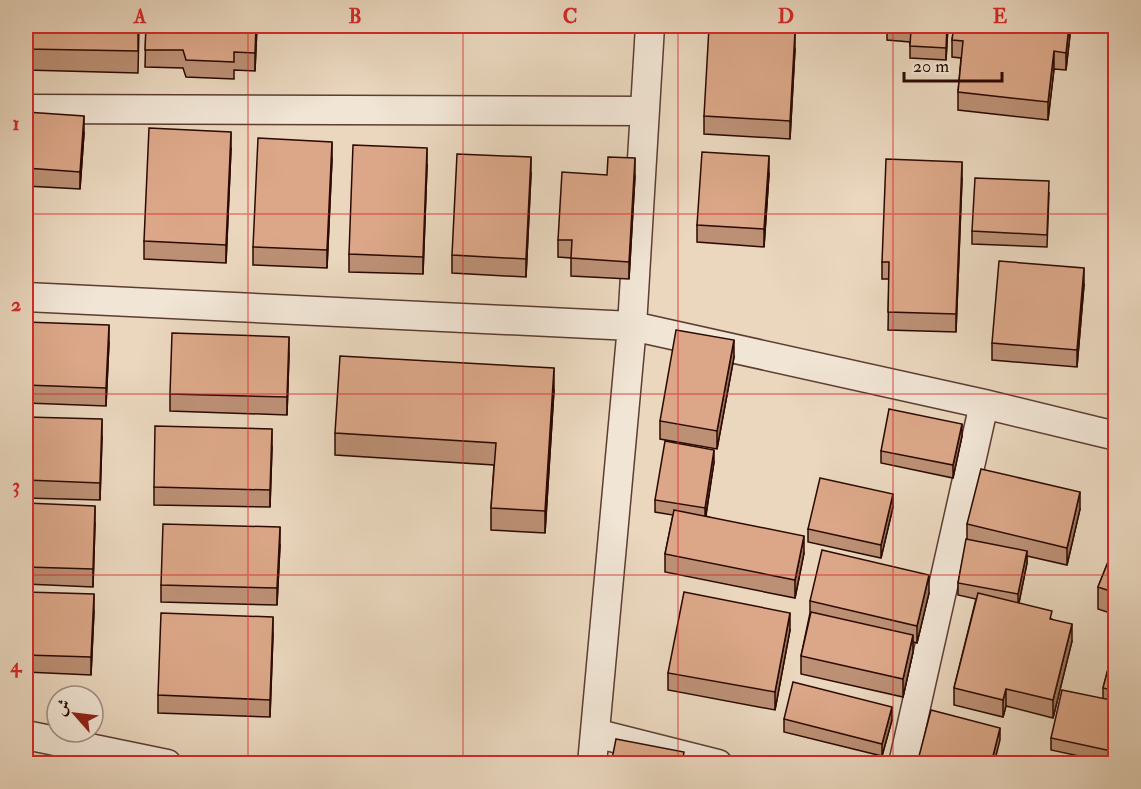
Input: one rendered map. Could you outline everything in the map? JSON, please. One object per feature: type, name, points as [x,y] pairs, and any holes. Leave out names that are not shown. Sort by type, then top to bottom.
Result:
[{"type":"street","points":[[592,764],[632,326],[650,26]]},
{"type":"street","points":[[26,109],[645,111]]},
{"type":"street","points":[[26,297],[632,326],[984,404],[1116,436]]},
{"type":"street","points":[[903,764],[984,404]]},
{"type":"street","points":[[595,733],[718,764]]},
{"type":"street","points":[[26,735],[166,764]]},
{"type":"building","points":[[26,26],[138,26],[138,51],[26,49]]},
{"type":"building","points":[[146,26],[256,26],[255,53],[234,52],[234,62],[186,60],[183,50],[145,50]]},
{"type":"building","points":[[887,26],[947,26],[946,48],[910,46],[911,29],[887,28]]},
{"type":"building","points":[[954,26],[1069,26],[1066,53],[1054,51],[1048,102],[958,92],[963,41],[952,40]]},
{"type":"building","points":[[709,27],[795,31],[790,121],[704,116]]},
{"type":"building","points":[[26,112],[84,116],[80,172],[26,168]]},
{"type":"building","points":[[149,128],[231,132],[226,245],[144,241]]},
{"type":"building","points":[[258,138],[332,142],[327,250],[253,247]]},
{"type":"building","points":[[353,145],[427,148],[423,257],[349,254]]},
{"type":"building","points":[[702,152],[769,156],[764,229],[697,225]]},
{"type":"building","points":[[457,154],[531,157],[526,259],[452,255]]},
{"type":"building","points":[[608,157],[635,158],[629,262],[571,258],[572,240],[558,240],[562,172],[607,175]]},
{"type":"building","points":[[886,159],[962,162],[956,314],[888,312],[889,262],[882,262]]},
{"type":"building","points":[[975,178],[1049,181],[1047,235],[972,231]]},
{"type":"building","points":[[999,261],[1084,268],[1077,350],[992,343]]},
{"type":"building","points":[[26,322],[109,325],[106,388],[26,385]]},
{"type":"building","points":[[676,330],[734,340],[717,431],[660,421]]},
{"type":"building","points":[[172,333],[289,337],[287,397],[170,394]]},
{"type":"building","points":[[340,356],[554,368],[545,511],[491,508],[496,443],[335,433]]},
{"type":"building","points":[[889,409],[962,424],[953,465],[881,451]]},
{"type":"building","points":[[26,417],[102,419],[100,483],[26,480]]},
{"type":"building","points":[[155,426],[272,429],[270,490],[154,487]]},
{"type":"building","points":[[665,441],[714,450],[705,508],[655,500]]},
{"type":"building","points":[[981,469],[1080,492],[1067,548],[967,524]]},
{"type":"building","points":[[820,478],[893,494],[881,545],[808,529]]},
{"type":"building","points":[[26,503],[95,506],[93,569],[26,567]]},
{"type":"building","points":[[674,510],[804,536],[795,580],[665,554]]},
{"type":"building","points":[[163,524],[280,527],[277,588],[161,585]]},
{"type":"building","points":[[966,539],[1027,551],[1018,594],[958,583]]},
{"type":"building","points":[[1116,542],[1116,593],[1098,587]]},
{"type":"building","points":[[822,550],[929,575],[917,626],[810,601]]},
{"type":"building","points":[[26,592],[94,594],[91,657],[26,655]]},
{"type":"building","points":[[684,592],[790,613],[775,692],[668,673]]},
{"type":"building","points":[[978,593],[1052,611],[1050,619],[1072,624],[1053,700],[1006,689],[1003,700],[954,688]]},
{"type":"building","points":[[811,612],[913,635],[903,679],[801,656]]},
{"type":"building","points":[[161,613],[273,617],[270,700],[158,695]]},
{"type":"building","points":[[1116,639],[1116,691],[1103,688]]},
{"type":"building","points":[[793,682],[892,707],[882,744],[784,719]]},
{"type":"building","points":[[1062,690],[1116,701],[1116,752],[1051,738]]},
{"type":"building","points":[[931,710],[1000,728],[991,764],[917,764]]},
{"type":"building","points":[[616,739],[684,752],[682,764],[611,764]]},
{"type":"building","points":[[1089,756],[1115,764],[1087,764]]}]
